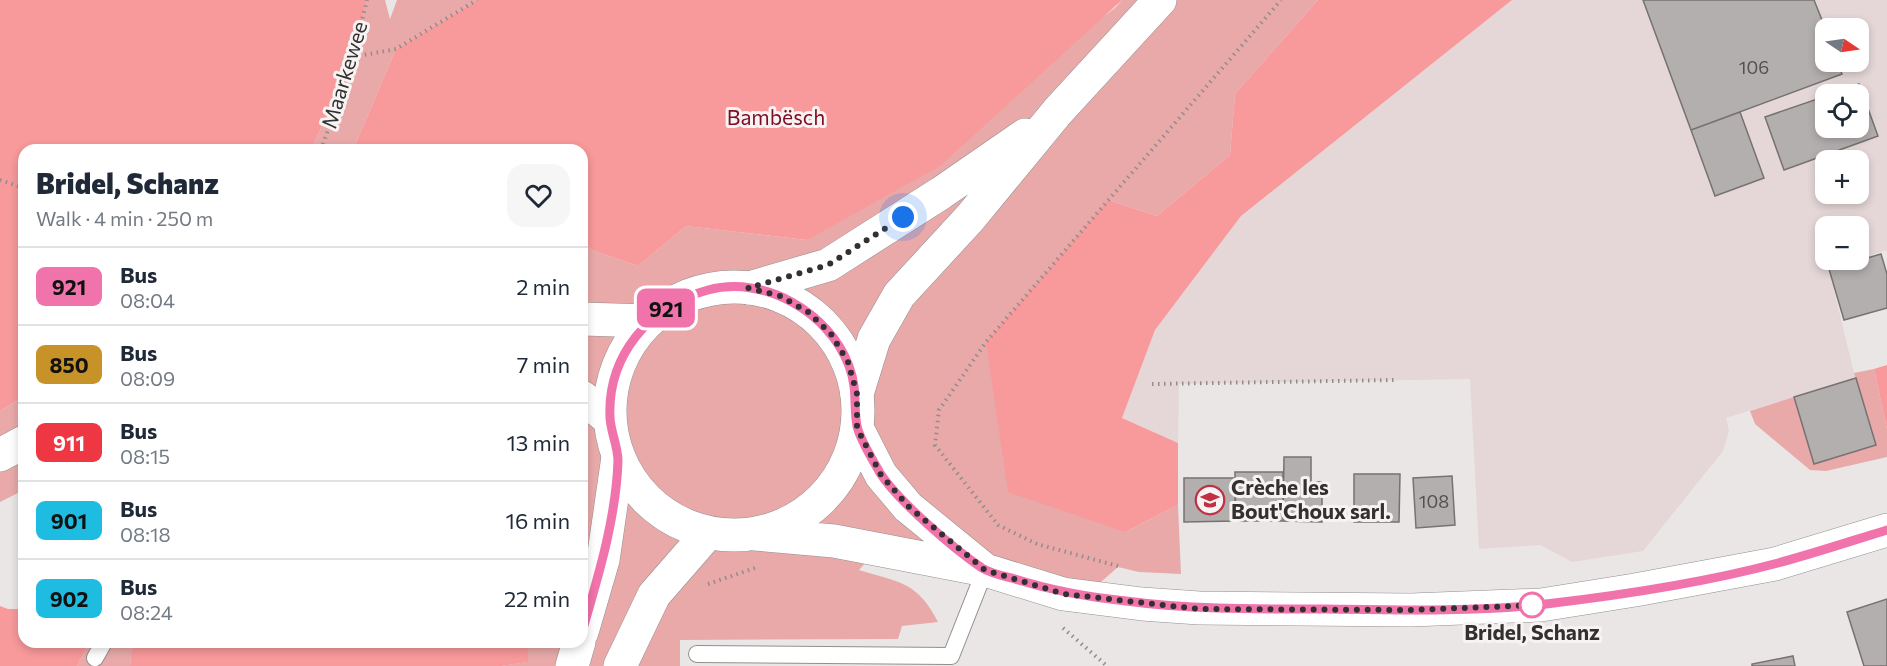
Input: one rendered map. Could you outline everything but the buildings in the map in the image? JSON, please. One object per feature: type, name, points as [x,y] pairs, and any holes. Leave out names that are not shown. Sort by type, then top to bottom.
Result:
[{"type":"main road","points":[[857,394],[874,339],[899,295],[970,219],[1058,111],[1160,0]]},
{"type":"main road","points":[[1058,111],[941,193],[828,265],[748,288],[713,289],[678,300],[649,321],[626,350],[613,383],[610,420],[618,457],[633,484],[654,507],[680,523],[708,533],[755,534],[834,542],[985,570],[1064,594],[1199,609],[1410,610],[1541,605],[1763,566],[1887,530]]},
{"type":"main road","points":[[748,288],[780,296],[816,319],[831,334],[848,362],[857,394],[857,428],[846,465],[824,498],[792,521],[755,534]]},
{"type":"main road","points":[[588,319],[649,321]]},
{"type":"main road","points":[[588,402],[610,420]]},
{"type":"main road","points":[[857,428],[881,475],[909,507],[985,570]]},
{"type":"main road","points":[[0,455],[18,445]]},
{"type":"main road","points":[[588,611],[603,560],[618,457]]},
{"type":"main road","points":[[620,666],[654,595],[708,533]]},
{"type":"main road","points":[[572,666],[577,648]]},
{"type":"lane","points":[[697,654],[951,656],[985,570]]},
{"type":"lane","points":[[95,658],[101,648]]},
{"type":"path","name":"Maarkewee","points":[[323,144],[353,57],[366,0]]},
{"type":"path","points":[[353,57],[396,49],[477,0]]},
{"type":"path","points":[[1129,569],[1037,544],[998,525],[935,445],[939,410],[986,342],[1281,0]]},
{"type":"path","points":[[0,180],[18,186]]},
{"type":"path","points":[[1152,384],[1394,380]]},
{"type":"path","points":[[701,590],[708,584],[769,566]]},
{"type":"path","points":[[1063,627],[1107,666]]},
{"type":"shaded area","points":[[367,0],[385,0],[390,19],[397,0],[477,0],[396,49],[356,144],[314,144],[353,57]]},
{"type":"shaded area","points":[[1122,0],[1318,0],[1235,94],[1230,155],[1157,216],[1108,200],[1125,532],[1178,505],[1181,574],[1139,572],[1118,567],[1085,596],[876,551],[859,570],[896,581],[915,591],[923,598],[938,622],[902,626],[898,639],[680,640],[680,666],[501,666],[527,662],[528,648],[588,648],[588,246],[589,249],[638,266],[686,226],[807,240],[1115,8]]},
{"type":"shaded area","points":[[1512,0],[1887,0],[1887,250],[1869,256],[1869,216],[1815,216],[1815,270],[1829,270],[1854,373],[1876,445],[1814,464],[1794,397],[1726,418],[1729,431],[1723,451],[1643,551],[1572,562],[1540,545],[1479,549],[1470,379],[1179,384],[1178,443],[1122,418],[1155,330],[1241,216]]},
{"type":"shaded area","points":[[1874,369],[1887,429],[1887,457],[1826,471],[1810,470],[1755,424],[1750,411],[1794,397],[1814,464],[1875,445],[1854,373]]},
{"type":"shaded area","points":[[18,400],[18,493],[0,502],[0,411]]},
{"type":"shaded area","points":[[87,648],[132,648],[130,666],[77,666]]},
{"type":"green space","points":[[0,0],[367,0],[353,57],[314,144],[18,144],[18,400],[0,411]]},
{"type":"green space","name":"Bambësch","points":[[477,0],[1122,0],[940,166],[807,240],[686,226],[638,266],[589,249],[588,144],[356,144],[396,49]]},
{"type":"green space","points":[[1318,0],[1512,0],[1241,216],[1155,330],[1122,418],[1178,443],[1178,505],[1125,532],[1008,492],[986,342],[1108,200],[1157,216],[1230,155],[1235,94]]},
{"type":"green space","points":[[1887,365],[1887,429],[1874,369]]},
{"type":"green space","points":[[0,606],[18,609],[18,648],[87,648],[77,666],[0,666]]},
{"type":"green space","points":[[132,648],[528,648],[528,662],[501,666],[130,666]]},
{"type":"bus line","name":"921","points":[[588,611],[603,560],[618,457],[610,420],[613,383],[619,366],[626,350],[649,321],[678,300],[713,289],[748,288],[780,296],[808,312],[831,334],[848,362],[857,394],[857,428],[881,475],[909,507],[985,570],[1064,594],[1199,609],[1410,610],[1541,605],[1775,564],[1887,530]]},
{"type":"place","name":"Crèche les Bout'Choux sarl.","points":[[1210,500]]},
{"type":"place","name":"Bridel, Schanz","points":[[1532,605]]},
{"type":"route","points":[[903,217],[828,265],[748,288],[780,296],[808,312],[831,334],[848,362],[857,394],[857,428],[881,475],[909,507],[985,570],[1064,594],[1199,609],[1410,610],[1541,605],[1532,605]]}]
